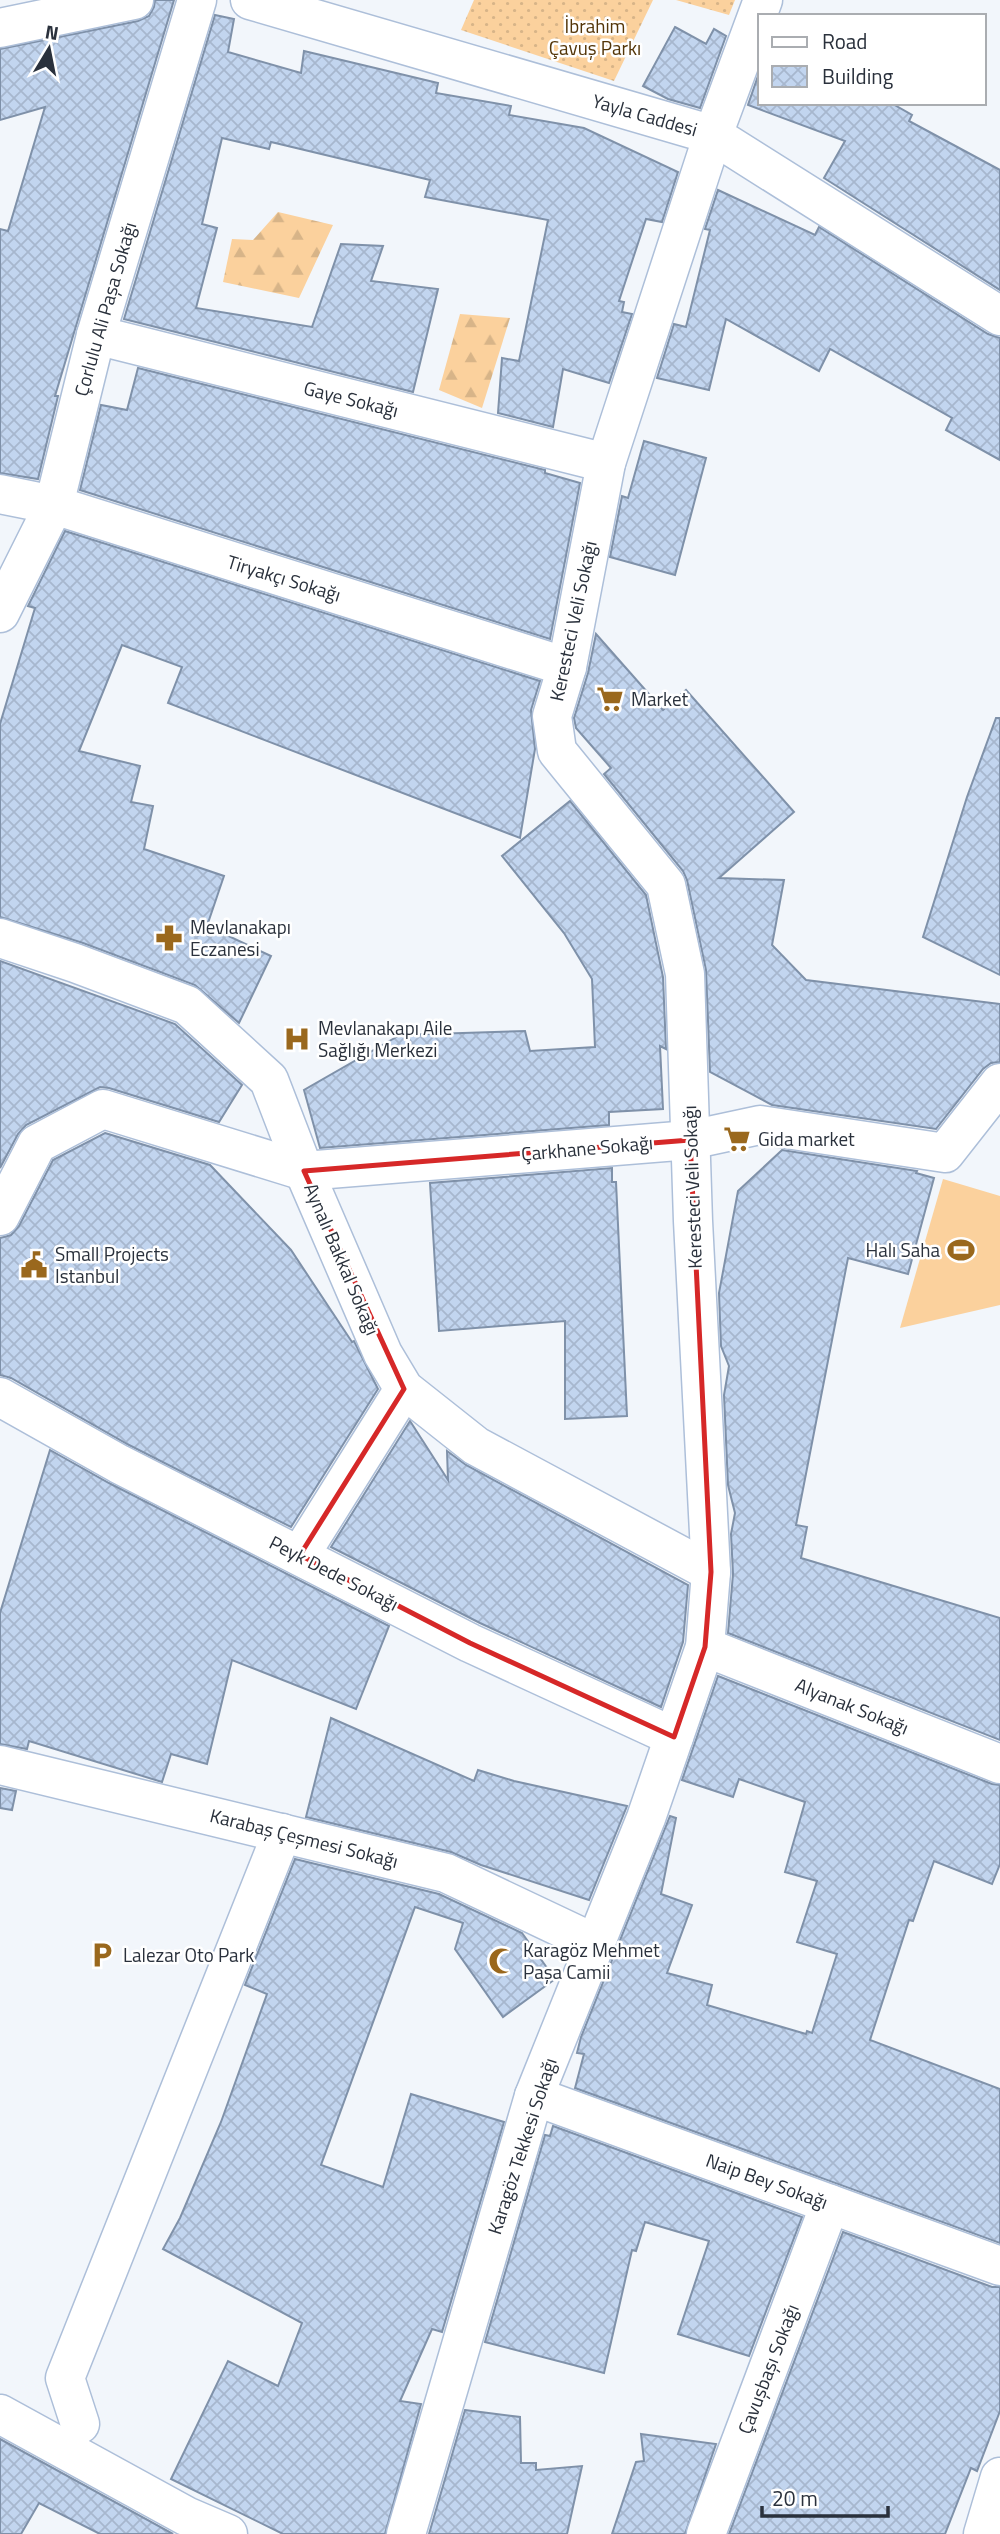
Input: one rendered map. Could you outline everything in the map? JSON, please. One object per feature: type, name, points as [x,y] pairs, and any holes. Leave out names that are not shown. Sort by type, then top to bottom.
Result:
[{"type":"street","points":[[0,28],[134,0]]},
{"type":"street","name":"Çorlulu Ali Paşa Sokağı","points":[[0,613],[54,505],[96,335],[197,0]]},
{"type":"street","name":"Yayla Caddesi","points":[[250,0],[713,135],[1000,316]]},
{"type":"street","name":"Keresteci Veli Sokağı","points":[[705,1647],[711,1572],[684,974],[666,885],[557,751],[552,716],[568,667],[606,463],[713,135],[763,0]]},
{"type":"street","name":"Gaye Sokağı","points":[[96,335],[606,463]]},
{"type":"street","name":"Tiryakçı Sokağı","points":[[0,494],[54,505],[568,667]]},
{"type":"street","name":"Aynalı Bakkal Sokağı","points":[[0,938],[187,1005],[269,1080],[304,1171],[383,1354],[404,1389],[476,1446],[711,1572]]},
{"type":"street","name":"Çarkhane Sokağı","points":[[304,1171],[690,1140],[760,1125],[945,1153],[1000,1083]]},
{"type":"street","points":[[0,1216],[37,1144],[103,1110],[304,1171]]},
{"type":"street","points":[[300,1555],[404,1389]]},
{"type":"street","name":"Peyk Dede Sokağı","points":[[0,1397],[119,1464],[470,1643],[674,1737]]},
{"type":"street","name":"Karagöz Tekkesi Sokağı","points":[[406,2534],[534,2096],[646,1818],[705,1647]]},
{"type":"street","name":"Alyanak Sokağı","points":[[705,1647],[1000,1764]]},
{"type":"street","name":"Karabaş Çeşmesi Sokağı","points":[[0,1765],[446,1873],[596,1944]]},
{"type":"street","points":[[80,2424],[65,2378],[282,1833]]},
{"type":"street","name":"Naip Bey Sokağı","points":[[534,2096],[1000,2266]]},
{"type":"street","name":"Çavuşbaşı Sokağı","points":[[706,2534],[830,2204]]},
{"type":"street","points":[[0,2414],[181,2525],[228,2534]]},
{"type":"street","points":[[983,2534],[1000,2477]]},
{"type":"highlighted area","points":[[690,1140],[711,1572],[705,1647],[674,1737],[470,1643],[300,1555],[404,1389],[304,1171]]},
{"type":"green space","name":"İbrahim Çavuş Parkı","points":[[474,0],[653,0],[614,81],[461,30]]},
{"type":"green space","name":"İbrahim Çavuş Parkı","points":[[676,0],[735,0],[729,15]]},
{"type":"green space","points":[[278,212],[333,225],[299,298],[223,282],[232,239],[253,240]]},
{"type":"green space","points":[[460,314],[510,318],[482,408],[439,390]]},
{"type":"green space","name":"Halı Saha","points":[[943,1179],[1000,1196],[1000,1305],[900,1328]]},
{"type":"building","points":[[155,0],[174,0],[55,396],[58,396],[38,479],[0,473],[0,229],[8,231],[45,107],[0,120],[0,49],[138,21],[149,16]]},
{"type":"building","points":[[215,15],[234,19],[228,52],[301,73],[304,51],[438,83],[436,93],[511,106],[509,115],[584,128],[678,172],[662,222],[646,219],[619,301],[624,302],[622,312],[632,314],[609,383],[563,369],[553,427],[498,413],[502,358],[519,361],[548,220],[425,197],[430,180],[271,142],[269,149],[222,138],[202,224],[217,228],[196,308],[312,327],[341,244],[383,246],[371,281],[438,289],[413,392],[124,319]]},
{"type":"building","points":[[675,27],[706,44],[714,29],[726,36],[700,108],[668,99],[643,86]]},
{"type":"building","points":[[758,76],[758,105],[894,105],[912,115],[909,121],[1000,170],[1000,290],[824,178],[845,141],[748,105]]},
{"type":"building","points":[[718,190],[815,235],[819,227],[988,334],[1000,338],[1000,460],[946,430],[952,418],[830,349],[819,371],[726,319],[709,390],[657,378],[674,324],[686,327],[710,230],[705,229]]},
{"type":"building","points":[[138,368],[545,470],[545,473],[580,483],[550,639],[80,490],[101,405],[127,410]]},
{"type":"building","points":[[644,441],[706,458],[675,575],[610,557],[622,496],[628,498]]},
{"type":"building","points":[[65,531],[540,681],[531,710],[535,749],[520,838],[168,703],[182,667],[122,645],[79,751],[140,766],[131,802],[153,806],[144,849],[224,876],[207,926],[271,956],[239,1023],[195,985],[83,943],[0,917],[0,724],[35,608],[28,606]]},
{"type":"building","points":[[596,634],[663,710],[686,690],[794,812],[719,878],[784,880],[772,945],[806,980],[1000,1004],[1000,1062],[991,1063],[983,1069],[936,1129],[772,1105],[710,1072],[706,970],[687,880],[683,871],[604,774],[611,768],[576,728],[574,718],[588,673]]},
{"type":"building","points":[[996,718],[1000,718],[1000,975],[923,937],[967,797]]},
{"type":"building","points":[[570,801],[646,895],[663,977],[666,1049],[660,1046],[663,1109],[609,1112],[609,1125],[320,1148],[304,1090],[400,1035],[525,1031],[530,1051],[595,1047],[592,979],[564,933],[502,856]]},
{"type":"building","points":[[0,961],[175,1024],[242,1085],[219,1122],[100,1087],[26,1125],[18,1134],[0,1168]]},
{"type":"building","points":[[105,1133],[210,1165],[291,1250],[352,1342],[354,1341],[378,1389],[291,1527],[129,1445],[11,1378],[0,1375],[0,1238],[11,1235],[19,1226],[53,1160]]},
{"type":"building","points":[[782,1150],[917,1171],[916,1173],[934,1178],[908,1274],[848,1258],[796,1525],[807,1527],[801,1558],[1000,1618],[1000,1740],[728,1633],[733,1574],[731,1534],[735,1513],[728,1485],[724,1395],[729,1366],[721,1346],[719,1293],[738,1191]]},
{"type":"building","points":[[612,1168],[612,1182],[616,1182],[627,1416],[565,1419],[565,1321],[439,1331],[430,1183]]},
{"type":"building","points":[[410,1421],[448,1480],[447,1451],[466,1465],[688,1585],[683,1642],[661,1707],[480,1623],[331,1547]]},
{"type":"building","points":[[50,1450],[109,1483],[389,1626],[356,1709],[232,1660],[207,1764],[171,1754],[162,1782],[29,1741],[27,1749],[0,1744],[0,1613]]},
{"type":"building","points":[[718,1676],[1000,1785],[1000,1864],[992,1884],[934,1861],[913,1921],[909,1920],[870,2040],[1000,2089],[1000,2243],[575,2088],[584,2054],[577,2053],[581,2037],[670,1816],[676,1818],[661,1894],[692,1905],[667,1973],[712,1985],[707,2005],[806,2034],[807,2031],[812,2033],[837,1954],[797,1942],[817,1881],[785,1872],[805,1802],[739,1779],[733,1797],[682,1780]]},
{"type":"building","points":[[331,1718],[474,1781],[478,1770],[514,1781],[627,1806],[589,1900],[481,1865],[451,1852],[306,1817]]},
{"type":"building","points":[[0,1788],[16,1791],[12,1810],[0,1808]]},
{"type":"building","points":[[295,1859],[439,1894],[522,1933],[555,1979],[503,2017],[455,1949],[463,1923],[415,1907],[321,2165],[383,2187],[411,2094],[504,2122],[442,2332],[432,2329],[400,2401],[421,2404],[385,2534],[283,2534],[171,2479],[228,2361],[278,2386],[302,2323],[163,2249],[180,2218],[221,2122],[267,1994],[245,1985]]},
{"type":"building","points":[[553,2126],[802,2217],[749,2356],[678,2334],[709,2241],[645,2222],[636,2251],[632,2250],[604,2373],[485,2342],[545,2135],[550,2136]]},
{"type":"building","points":[[843,2232],[992,2287],[1000,2287],[1000,2411],[977,2471],[971,2468],[945,2534],[729,2534]]},
{"type":"building","points":[[465,2410],[520,2417],[521,2463],[536,2463],[536,2470],[582,2466],[567,2534],[429,2534]]},
{"type":"building","points":[[641,2434],[716,2444],[685,2534],[612,2534],[636,2462],[644,2461]]},
{"type":"building","points":[[0,2439],[173,2534],[100,2534],[39,2503],[21,2534],[0,2534]]},
{"type":"place","name":"Market","points":[[610,699]]},
{"type":"place","name":"Mevlanakapı Eczanesi","points":[[169,938]]},
{"type":"place","name":"Mevlanakapı Aile Sağlığı Merkezi","points":[[297,1039]]},
{"type":"place","name":"Gida market","points":[[737,1139]]},
{"type":"place","name":"Halı Saha","points":[[961,1250]]},
{"type":"place","name":"Small Projects Istanbul","points":[[34,1265]]},
{"type":"place","name":"Lalezar Oto Park","points":[[102,1955]]},
{"type":"place","name":"Karagöz Mehmet Paşa Camii","points":[[502,1961]]}]
